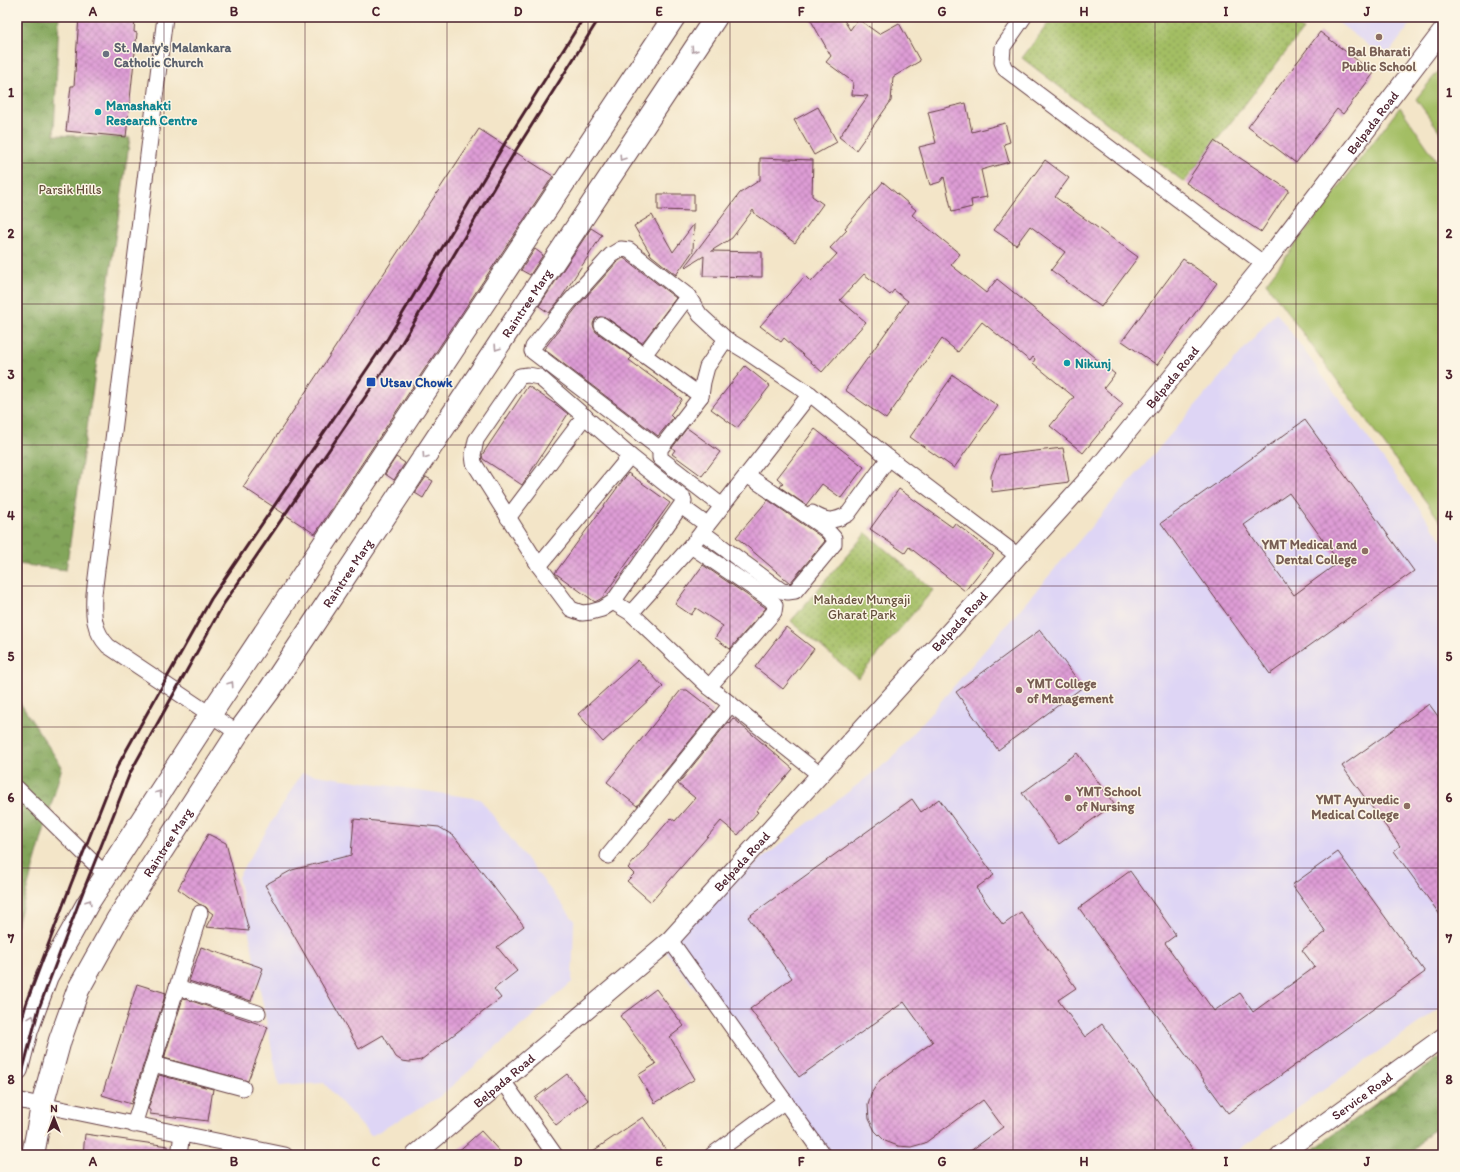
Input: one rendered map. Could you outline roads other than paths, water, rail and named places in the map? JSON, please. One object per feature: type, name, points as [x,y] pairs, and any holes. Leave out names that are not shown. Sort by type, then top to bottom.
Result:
[{"type":"main road","points":[[17,1069],[27,1030],[47,976],[88,903],[210,715],[674,17]]},
{"type":"main road","name":"Raintree Marg","points":[[33,1155],[42,1106],[60,1040],[78,990],[117,920],[238,733],[269,691],[716,17]]},
{"type":"street","points":[[165,17],[93,610],[95,625],[100,638],[108,646],[238,733]]},
{"type":"street","points":[[1024,17],[1003,47],[1002,62],[1005,69],[1264,264]]},
{"type":"street","name":"Belpada Road","points":[[415,1155],[670,940],[1098,468],[1264,264],[1443,30]]},
{"type":"street","points":[[660,449],[532,351],[533,347],[570,300],[611,254],[621,249],[629,250],[688,296],[700,315],[726,339],[810,394],[889,458],[1018,556]]},
{"type":"street","points":[[644,355],[688,296]]},
{"type":"street","points":[[602,325],[701,396]]},
{"type":"street","points":[[722,506],[660,458],[660,449],[701,396],[707,367],[726,339]]},
{"type":"street","points":[[528,375],[539,377],[585,416],[630,456],[682,498],[684,502],[613,602],[602,608],[582,613],[571,609],[539,566],[474,463],[473,456],[476,440],[520,376],[528,375]]},
{"type":"street","points":[[631,613],[705,529],[810,394]]},
{"type":"street","points":[[508,518],[585,416]]},
{"type":"street","points":[[539,566],[630,456]]},
{"type":"street","points":[[749,473],[821,518],[831,520],[841,518],[848,514],[889,458]]},
{"type":"street","points":[[681,506],[705,529],[782,591],[795,591],[834,544],[834,538],[826,529],[749,473]]},
{"type":"street","points":[[691,546],[771,600],[775,605],[774,612],[713,690]]},
{"type":"street","points":[[613,602],[631,613],[713,690],[819,774]]},
{"type":"street","points":[[713,690],[733,673]]},
{"type":"street","points":[[608,856],[731,704]]},
{"type":"street","points":[[17,788],[106,875]]},
{"type":"street","points":[[134,1125],[200,913]]},
{"type":"street","points":[[670,940],[823,1155]]},
{"type":"street","points":[[177,987],[258,1013]]},
{"type":"street","name":"Service Road","points":[[1280,1155],[1443,1037]]},
{"type":"street","points":[[153,1064],[244,1088]]},
{"type":"street","points":[[503,1081],[555,1155]]},
{"type":"street","points":[[17,1100],[284,1155]]},
{"type":"street","points":[[712,1155],[785,1101]]},
{"type":"street","points":[[179,1155],[182,1134]]},
{"type":"railway","points":[[17,1037],[26,1004],[117,767],[211,599],[388,338],[505,143],[584,17]]},
{"type":"railway","points":[[17,1092],[39,1008],[130,773],[223,605],[400,346],[516,150],[600,17]]},
{"type":"place","name":"Bal Bharati Public School","points":[[1379,37]]},
{"type":"place","name":"St. Mary's Malankara Catholic Church","points":[[106,54]]},
{"type":"place","name":"Manashakti Research Centre","points":[[98,112]]},
{"type":"place","name":"Nikunj","points":[[1067,363]]},
{"type":"place","name":"Utsav Chowk","points":[[371,382]]},
{"type":"place","name":"YMT Medical and Dental College","points":[[1365,551]]},
{"type":"place","name":"YMT College of Management","points":[[1019,690]]},
{"type":"place","name":"YMT School of Nursing","points":[[1068,798]]},
{"type":"place","name":"YMT Ayurvedic Medical College","points":[[1407,806]]},
{"type":"park label","name":"Parsik Hills","points":[[70,189]]},
{"type":"park label","name":"Mahadev Mungaji Gharat Park","points":[[862,606]]}]
